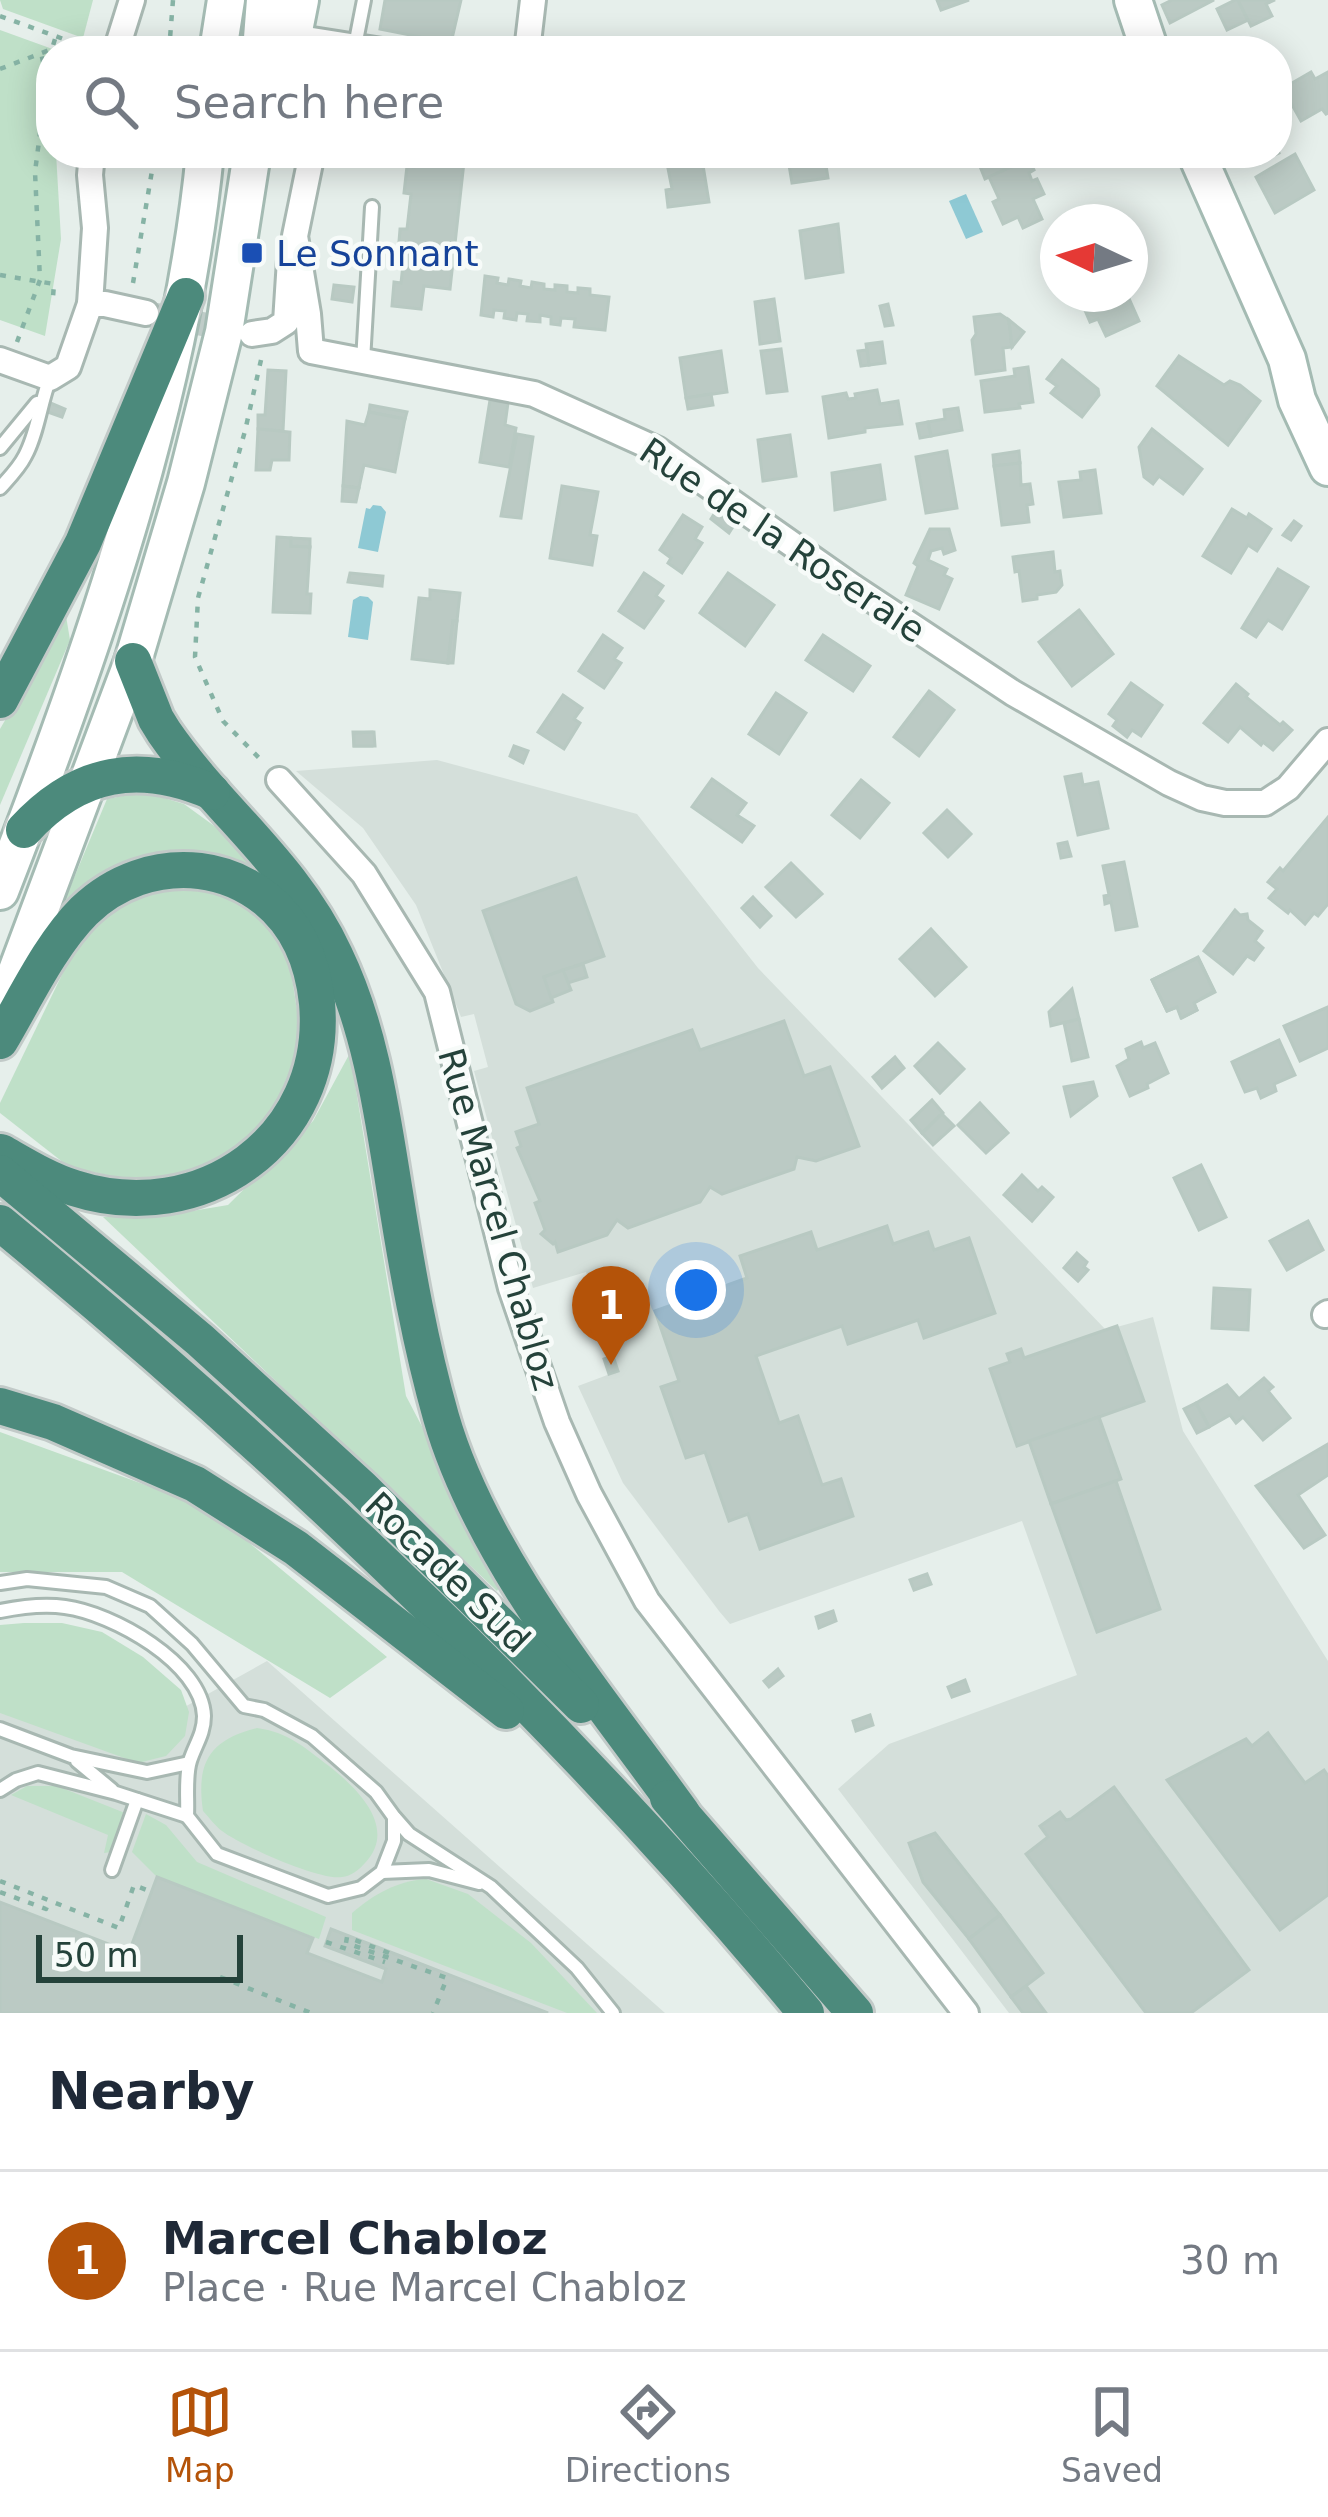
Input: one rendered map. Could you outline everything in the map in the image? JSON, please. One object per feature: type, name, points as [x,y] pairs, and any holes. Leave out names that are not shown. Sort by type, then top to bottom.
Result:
[{"type":"highway","points":[[0,700],[82,543],[186,296]]},
{"type":"highway","points":[[133,661],[156,719],[175,748],[293,882],[322,928],[350,987],[369,1054],[409,1280],[456,1460],[492,1538],[550,1631],[682,1813]]},
{"type":"highway","points":[[24,830],[39,813],[88,783],[135,774],[185,781],[215,794]]},
{"type":"highway","points":[[0,1041],[70,927],[87,908],[126,882],[164,871],[205,871],[258,892],[275,906],[301,942],[315,988],[318,1030],[304,1090],[282,1129],[236,1171],[193,1190],[137,1198],[98,1195],[10,1169]]},
{"type":"highway","name":"Rocade Sud","points":[[10,1169],[362,1488],[538,1660],[682,1813],[855,2013]]},
{"type":"highway","name":"Rocade Sud","points":[[1,1224],[217,1408],[335,1516],[611,1793],[806,2013]]},
{"type":"highway","points":[[0,1406],[39,1416],[128,1452],[249,1517],[296,1548],[611,1793]]},
{"type":"main road","points":[[215,0],[216,36]]},
{"type":"main road","points":[[219,36],[226,0]]},
{"type":"main road","points":[[265,0],[278,36]]},
{"type":"main road","points":[[285,36],[299,0]]},
{"type":"main road","points":[[1133,0],[1145,36]]},
{"type":"main road","points":[[0,891],[112,576],[145,459],[186,296],[204,168]]},
{"type":"main road","points":[[246,338],[251,168]]},
{"type":"main road","points":[[0,1016],[133,661],[186,482],[246,338],[252,253],[268,168]]},
{"type":"main road","points":[[1203,168],[1328,467]]},
{"type":"main road","points":[[1286,358],[1317,395],[1328,418]]},
{"type":"street","points":[[121,36],[132,0]]},
{"type":"street","points":[[529,36],[533,0]]},
{"type":"street","points":[[4,362],[46,388],[68,367],[91,298],[95,228],[91,168]]},
{"type":"street","name":"Rue de la Roseraie","points":[[310,168],[295,236],[311,351],[534,394],[658,450],[1012,693],[1202,797],[1225,803],[1265,803],[1288,788],[1328,741]]},
{"type":"street","points":[[246,338],[286,322],[295,236]]},
{"type":"street","points":[[91,298],[146,313]]},
{"type":"street","name":"Rue Marcel Chabloz","points":[[280,779],[364,874],[436,992],[519,1311],[557,1422],[589,1495],[647,1601],[966,2013]]},
{"type":"lane","points":[[346,36],[364,0]]},
{"type":"lane","points":[[364,361],[372,208]]},
{"type":"lane","points":[[0,448],[46,388]]},
{"type":"lane","points":[[0,488],[24,458],[46,388]]},
{"type":"lane","points":[[0,1582],[106,1587],[150,1606],[192,1644],[244,1706],[264,1710],[312,1736],[376,1792],[409,1834],[491,1887],[577,1968],[613,2013]]},
{"type":"lane","points":[[0,1611],[64,1607],[108,1618],[170,1659],[196,1690],[204,1713],[202,1736],[189,1763],[187,1816]]},
{"type":"lane","points":[[0,1729],[71,1756],[147,1772],[189,1763]]},
{"type":"lane","points":[[71,1756],[116,1793]]},
{"type":"lane","points":[[0,1790],[38,1773],[116,1793],[187,1816],[217,1854],[328,1896],[361,1888],[382,1872],[394,1840],[394,1817]]},
{"type":"lane","points":[[112,1870],[137,1800]]},
{"type":"lane","points":[[382,1872],[429,1870],[491,1887]]},
{"type":"path","points":[[170,36],[173,0]]},
{"type":"path","points":[[0,16],[56,36]]},
{"type":"path","points":[[0,69],[36,55]]},
{"type":"path","points":[[4,362],[40,280],[36,164]]},
{"type":"path","points":[[91,298],[108,286],[132,290],[152,168]]},
{"type":"path","points":[[0,275],[54,284],[53,297]]},
{"type":"path","points":[[246,338],[261,370],[198,598],[195,657],[223,721],[280,779]]},
{"type":"path","points":[[0,1881],[119,1928],[134,1886],[152,1892]]},
{"type":"path","points":[[0,1892],[46,1909],[49,1901]]},
{"type":"path","points":[[389,1953],[347,1937],[346,1942],[447,1978],[434,2013]]},
{"type":"path","points":[[326,1942],[385,1962]]},
{"type":"path","points":[[220,1977],[311,2013]]},
{"type":"shaded area","points":[[437,760],[637,814],[758,968],[1106,1330],[1153,1317],[1183,1431],[1328,1661],[1328,2013],[1009,2013],[838,1789],[889,1744],[1077,1675],[1022,1521],[730,1624],[719,1611],[623,1483],[578,1386],[618,1371],[586,1272],[533,1288],[474,1071],[488,1067],[474,1014],[461,1017],[416,905],[363,828],[296,771]]},
{"type":"shaded area","points":[[267,1661],[665,2013],[0,2013],[0,1692],[136,1734]]},
{"type":"green space","points":[[0,0],[93,0],[84,36],[3,9]]},
{"type":"green space","points":[[0,30],[36,43],[36,168],[57,168],[61,239],[45,336],[0,320]]},
{"type":"green space","points":[[66,616],[70,640],[0,805],[0,729]]},
{"type":"green space","points":[[144,792],[184,804],[261,860],[276,881],[236,863],[58,916],[107,799]]},
{"type":"green space","points":[[163,887],[204,888],[248,905],[273,928],[289,959],[302,1042],[266,1127],[212,1168],[145,1183],[69,1167],[0,1113],[0,1103],[70,958],[107,907]]},
{"type":"green space","points":[[350,1053],[406,1396],[503,1581],[497,1591],[103,1217],[168,1215],[228,1205],[313,1121]]},
{"type":"green space","points":[[0,1432],[206,1507],[387,1657],[330,1698],[122,1572],[0,1572]]},
{"type":"green space","points":[[62,1623],[102,1632],[143,1657],[181,1690],[189,1712],[185,1736],[166,1756],[138,1763],[0,1713],[0,1625]]},
{"type":"green space","points":[[257,1728],[304,1747],[362,1798],[376,1823],[377,1836],[374,1850],[355,1872],[331,1877],[280,1861],[231,1837],[203,1811],[202,1779],[209,1756],[227,1739]]},
{"type":"green space","points":[[27,1786],[57,1786],[125,1813],[111,1852],[104,1853],[108,1835],[11,1795]]},
{"type":"green space","points":[[146,1814],[166,1825],[197,1862],[326,1917],[319,1939],[157,1877],[132,1852]]},
{"type":"green space","points":[[426,1879],[468,1894],[531,1943],[597,2013],[567,2013],[352,1930],[352,1913],[369,1900],[396,1886]]},
{"type":"water","points":[[966,194],[983,232],[966,239],[949,201]]},
{"type":"water","points":[[373,505],[386,512],[378,552],[358,548],[366,508]]},
{"type":"water","points":[[360,596],[373,602],[368,640],[348,637],[353,600]]},
{"type":"building","points":[[385,0],[461,0],[453,36],[380,29]]},
{"type":"building","points":[[937,0],[969,0],[941,10]]},
{"type":"building","points":[[1172,0],[1214,0],[1170,23],[1162,5]]},
{"type":"building","points":[[1235,0],[1248,20],[1227,30],[1217,9]]},
{"type":"building","points":[[1238,0],[1275,0],[1266,4],[1272,16],[1251,26]]},
{"type":"building","points":[[1311,72],[1315,79],[1328,72],[1328,113],[1322,109],[1301,121],[1292,105],[1292,83]]},
{"type":"building","points":[[1292,156],[1314,190],[1275,213],[1256,177],[1271,168],[1292,168]]},
{"type":"building","points":[[407,168],[463,168],[450,289],[424,286],[421,309],[392,306],[394,282],[401,283],[400,229],[407,229],[411,194],[404,193]]},
{"type":"building","points":[[668,168],[703,168],[709,202],[668,207],[666,190],[672,189]]},
{"type":"building","points":[[790,168],[826,168],[828,178],[792,183]]},
{"type":"building","points":[[981,168],[1006,168],[1006,169],[985,179]]},
{"type":"building","points":[[1009,168],[1033,168],[1029,173],[1032,181],[1037,179],[1044,194],[1033,199],[1040,220],[1023,228],[1018,217],[1003,224],[993,202],[999,199],[989,177]]},
{"type":"building","points":[[838,224],[843,272],[806,278],[800,231]]},
{"type":"building","points":[[485,276],[508,285],[509,279],[531,288],[532,282],[544,284],[544,289],[567,286],[567,292],[590,289],[590,295],[609,297],[605,330],[574,327],[575,319],[561,318],[560,325],[540,315],[540,322],[527,321],[528,314],[517,313],[516,320],[504,318],[505,311],[494,310],[493,317],[481,315]]},
{"type":"building","points":[[334,285],[354,287],[352,302],[332,299]]},
{"type":"building","points":[[774,299],[780,341],[760,344],[755,302]]},
{"type":"building","points":[[888,304],[893,325],[885,326],[880,306]]},
{"type":"building","points":[[1086,312],[1135,312],[1139,321],[1106,336],[1098,319],[1090,322]]},
{"type":"building","points":[[1000,314],[1009,320],[1012,347],[1003,348],[1005,370],[976,374],[974,317]]},
{"type":"building","points":[[1009,320],[1024,332],[1012,347]]},
{"type":"building","points":[[882,342],[885,363],[869,365],[866,344]]},
{"type":"building","points":[[781,349],[787,391],[767,393],[761,351]]},
{"type":"building","points":[[867,350],[869,365],[861,366],[858,351]]},
{"type":"building","points":[[721,351],[727,392],[686,398],[680,358]]},
{"type":"building","points":[[1179,356],[1224,385],[1230,381],[1240,385],[1260,401],[1228,445],[1157,386]]},
{"type":"building","points":[[1062,360],[1098,389],[1099,395],[1082,417],[1051,393],[1057,386],[1047,379]]},
{"type":"building","points":[[1028,367],[1033,402],[985,412],[981,381],[1015,376],[1014,369]]},
{"type":"building","points":[[268,370],[286,371],[283,431],[258,429],[258,415],[265,415]]},
{"type":"building","points":[[877,390],[880,404],[898,401],[902,424],[829,438],[823,397],[846,393],[848,399],[856,398],[855,394]]},
{"type":"building","points":[[711,394],[713,405],[688,409],[686,398]]},
{"type":"building","points":[[490,400],[508,403],[505,425],[516,428],[509,467],[480,462]]},
{"type":"building","points":[[48,402],[65,409],[62,417],[45,411]]},
{"type":"building","points":[[370,405],[407,412],[405,419],[369,412]]},
{"type":"building","points":[[958,408],[962,430],[931,436],[928,422],[945,419],[944,410]]},
{"type":"building","points":[[369,412],[405,419],[395,472],[364,465],[359,488],[343,486],[347,421],[365,425]]},
{"type":"building","points":[[928,422],[931,436],[920,438],[917,424]]},
{"type":"building","points":[[258,429],[290,432],[289,460],[272,460],[270,470],[256,470]]},
{"type":"building","points":[[1152,429],[1202,469],[1183,494],[1159,476],[1153,484],[1144,477],[1139,447]]},
{"type":"building","points":[[517,434],[533,437],[521,518],[501,516]]},
{"type":"building","points":[[790,435],[796,476],[763,481],[758,440]]},
{"type":"building","points":[[947,451],[957,508],[926,513],[916,457]]},
{"type":"building","points":[[1019,451],[1020,463],[994,466],[993,455]]},
{"type":"building","points":[[1020,463],[1021,485],[1030,484],[1029,522],[1002,525],[994,466]]},
{"type":"building","points":[[880,465],[885,499],[835,510],[832,473]]},
{"type":"building","points":[[1095,470],[1101,513],[1064,517],[1059,482],[1081,480],[1080,472]]},
{"type":"building","points":[[343,486],[359,488],[356,502],[342,501]]},
{"type":"building","points":[[562,486],[598,492],[590,535],[597,536],[592,565],[550,558]]},
{"type":"building","points":[[1232,509],[1271,529],[1257,551],[1248,545],[1231,573],[1203,556]]},
{"type":"building","points":[[716,511],[734,525],[729,533],[711,519]]},
{"type":"building","points":[[683,515],[702,527],[695,539],[702,543],[682,573],[660,550]]},
{"type":"building","points":[[1294,521],[1301,526],[1291,540],[1283,535]]},
{"type":"building","points":[[930,529],[949,529],[955,550],[931,551],[928,560],[947,569],[944,575],[952,579],[939,609],[906,595]]},
{"type":"building","points":[[277,537],[291,538],[291,546],[310,547],[310,613],[273,612]]},
{"type":"building","points":[[291,538],[310,539],[310,547],[291,546]]},
{"type":"building","points":[[1053,552],[1062,585],[1056,592],[1023,601],[1013,557]]},
{"type":"building","points":[[1278,569],[1308,587],[1282,629],[1268,620],[1256,637],[1242,628]]},
{"type":"building","points":[[350,573],[383,576],[382,586],[348,582]]},
{"type":"building","points":[[644,573],[663,586],[656,596],[663,601],[644,628],[619,611]]},
{"type":"building","points":[[728,573],[774,605],[745,646],[700,613]]},
{"type":"building","points":[[430,590],[460,593],[448,663],[412,659],[419,598],[430,599]]},
{"type":"building","points":[[1079,610],[1113,654],[1072,686],[1039,642]]},
{"type":"building","points":[[453,621],[457,621],[453,663],[448,663]]},
{"type":"building","points":[[603,635],[622,648],[614,659],[621,663],[604,688],[579,671]]},
{"type":"building","points":[[823,635],[870,666],[853,691],[806,660]]},
{"type":"building","points":[[1131,683],[1162,705],[1141,736],[1132,730],[1127,737],[1113,726],[1117,720],[1109,714]]},
{"type":"building","points":[[1236,684],[1280,725],[1283,722],[1292,730],[1273,750],[1240,727],[1228,742],[1204,723]]},
{"type":"building","points":[[929,691],[954,710],[919,756],[894,737]]},
{"type":"building","points":[[776,693],[806,713],[779,754],[749,734]]},
{"type":"building","points":[[563,695],[582,708],[574,719],[580,723],[564,749],[538,732]]},
{"type":"building","points":[[353,732],[372,732],[372,746],[354,746]]},
{"type":"building","points":[[374,732],[375,746],[354,746],[354,733]]},
{"type":"building","points":[[514,746],[528,751],[523,763],[510,756]]},
{"type":"building","points":[[1081,774],[1083,785],[1098,782],[1108,828],[1078,835],[1065,777]]},
{"type":"building","points":[[712,779],[746,803],[737,815],[754,826],[742,842],[692,807]]},
{"type":"building","points":[[861,780],[889,803],[860,838],[832,815]]},
{"type":"building","points":[[947,810],[971,834],[948,857],[924,833]]},
{"type":"building","points":[[1328,817],[1328,904],[1305,924],[1269,898],[1277,889],[1268,882]]},
{"type":"building","points":[[1067,842],[1071,856],[1061,858],[1058,844]]},
{"type":"building","points":[[1124,862],[1137,926],[1116,930],[1111,902],[1105,904],[1104,896],[1109,895],[1103,866]]},
{"type":"building","points":[[791,863],[822,894],[796,917],[766,887]]},
{"type":"building","points":[[576,878],[604,956],[544,977],[553,1002],[530,1011],[516,1004],[483,911]]},
{"type":"building","points":[[753,897],[771,916],[760,927],[742,908]]},
{"type":"building","points":[[1235,910],[1247,914],[1262,931],[1255,941],[1263,948],[1254,960],[1247,956],[1233,974],[1204,951]]},
{"type":"building","points":[[931,929],[966,967],[935,996],[900,959]]},
{"type":"building","points":[[1198,957],[1215,992],[1194,1003],[1197,1010],[1182,1018],[1177,1007],[1167,1011],[1152,980]]},
{"type":"building","points":[[1198,958],[1214,991],[1194,1003],[1197,1010],[1181,1018],[1177,1007],[1167,1011],[1152,980]]},
{"type":"building","points":[[583,964],[587,977],[568,983],[563,970]]},
{"type":"building","points":[[563,970],[571,990],[551,998],[544,977]]},
{"type":"building","points":[[1072,989],[1079,1019],[1051,1026],[1049,1012]]},
{"type":"building","points":[[1328,1007],[1328,1048],[1300,1061],[1284,1026]]},
{"type":"building","points":[[1079,1019],[1088,1057],[1072,1061],[1064,1023]]},
{"type":"building","points":[[784,1021],[804,1076],[830,1067],[859,1146],[816,1161],[797,1157],[794,1169],[722,1194],[710,1187],[700,1202],[628,1228],[617,1220],[607,1235],[558,1252],[555,1242],[541,1234],[545,1230],[535,1203],[540,1201],[517,1148],[521,1146],[516,1132],[539,1124],[527,1088],[692,1030],[700,1050]]},
{"type":"building","points":[[1279,1040],[1295,1075],[1274,1084],[1276,1091],[1261,1098],[1257,1088],[1245,1092],[1232,1062]]},
{"type":"building","points":[[1141,1042],[1143,1048],[1155,1043],[1168,1073],[1130,1096],[1117,1066],[1129,1059],[1126,1049]]},
{"type":"building","points":[[938,1043],[964,1069],[940,1093],[915,1066]]},
{"type":"building","points":[[895,1057],[904,1068],[882,1088],[873,1077]]},
{"type":"building","points":[[1093,1082],[1097,1096],[1071,1116],[1064,1087]]},
{"type":"building","points":[[932,1100],[943,1113],[922,1133],[911,1120]]},
{"type":"building","points":[[980,1103],[1008,1133],[986,1153],[958,1125]]},
{"type":"building","points":[[942,1114],[954,1126],[933,1145],[922,1133]]},
{"type":"building","points":[[1201,1165],[1226,1217],[1199,1230],[1174,1178]]},
{"type":"building","points":[[1022,1175],[1038,1191],[1042,1187],[1053,1197],[1032,1221],[1004,1195]]},
{"type":"building","points":[[1308,1221],[1323,1250],[1287,1270],[1270,1241]]},
{"type":"building","points":[[887,1226],[893,1244],[928,1232],[934,1250],[969,1238],[995,1313],[924,1338],[918,1320],[848,1344],[842,1326],[756,1356],[779,1423],[798,1416],[822,1485],[841,1479],[853,1516],[760,1549],[748,1514],[729,1521],[705,1452],[686,1458],[661,1387],[679,1381],[655,1311],[747,1278],[740,1256],[811,1232],[817,1250]]},
{"type":"building","points":[[1077,1253],[1088,1270],[1078,1281],[1064,1268]]},
{"type":"building","points":[[1214,1288],[1250,1290],[1248,1330],[1212,1328]]},
{"type":"building","points":[[1117,1326],[1144,1401],[1017,1446],[990,1369],[1010,1362],[1007,1354],[1021,1349],[1024,1358]]},
{"type":"building","points":[[613,1356],[618,1371],[609,1374],[604,1359]]},
{"type":"building","points":[[1264,1378],[1273,1387],[1268,1391],[1290,1418],[1263,1440],[1243,1417],[1236,1423],[1230,1415],[1209,1427],[1196,1403],[1227,1385],[1239,1399]]},
{"type":"building","points":[[1196,1403],[1209,1427],[1197,1433],[1184,1409]]},
{"type":"building","points":[[1099,1417],[1121,1479],[1051,1504],[1029,1441]]},
{"type":"building","points":[[1328,1444],[1328,1475],[1298,1495],[1325,1535],[1304,1548],[1256,1486]]},
{"type":"building","points":[[1116,1481],[1160,1609],[1097,1632],[1051,1504]]},
{"type":"building","points":[[927,1574],[931,1584],[914,1590],[910,1580]]},
{"type":"building","points":[[833,1611],[836,1621],[819,1628],[816,1617]]},
{"type":"building","points":[[778,1669],[783,1676],[769,1687],[764,1681]]},
{"type":"building","points":[[965,1680],[969,1691],[952,1697],[948,1687]]},
{"type":"building","points":[[870,1715],[873,1725],[856,1731],[853,1721]]},
{"type":"building","points":[[1268,1733],[1305,1783],[1324,1770],[1328,1776],[1328,1895],[1280,1930],[1167,1780],[1246,1739],[1252,1746]]},
{"type":"building","points":[[1114,1787],[1249,1970],[1191,2013],[1146,2013],[1026,1854],[1048,1837],[1040,1826],[1060,1812],[1071,1819]]},
{"type":"building","points":[[935,1833],[1000,1915],[969,1939],[923,1882],[909,1843]]},
{"type":"building","points":[[157,1877],[313,1938],[307,1953],[382,1982],[386,1969],[325,1946],[331,1929],[548,2013],[0,2013],[0,1902],[129,1952]]},
{"type":"building","points":[[1000,1915],[1043,1973],[1011,1997],[969,1939]]},
{"type":"building","points":[[1026,1986],[1046,2013],[1023,2013],[1011,1997]]},
{"type":"tunnel","points":[[146,313],[238,331]]},
{"type":"place","name":"Le Sonnant","points":[[252,253]]},
{"type":"place","name":"Marcel Chabloz","points":[[611,1365]]}]
